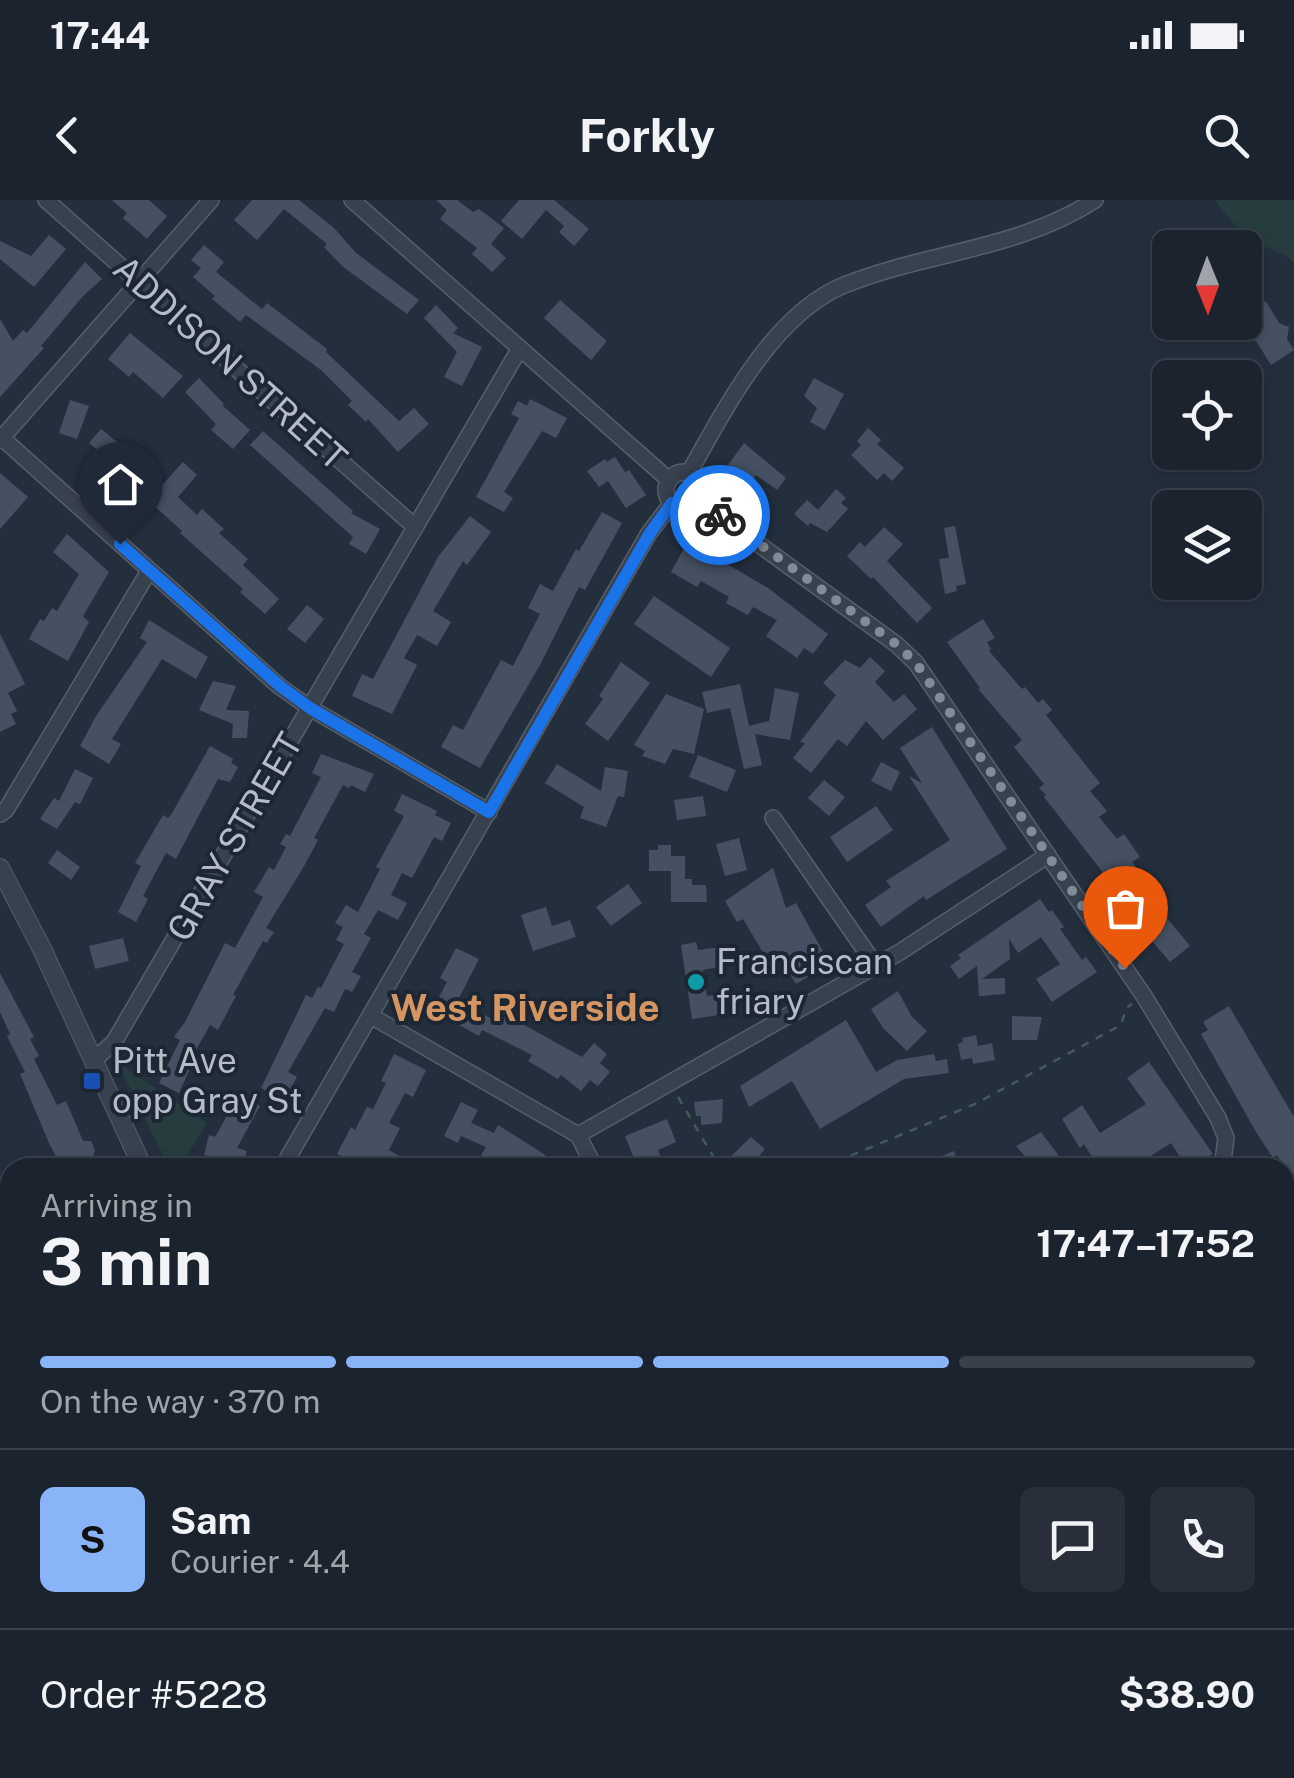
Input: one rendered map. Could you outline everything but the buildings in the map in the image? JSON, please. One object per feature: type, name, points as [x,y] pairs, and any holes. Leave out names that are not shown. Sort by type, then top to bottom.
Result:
[{"type":"street","name":"ADDISON STREET","points":[[46,200],[414,526]]},
{"type":"street","points":[[211,200],[1,439],[280,686],[310,708],[489,812]]},
{"type":"street","points":[[352,200],[669,480]]},
{"type":"street","points":[[689,473],[758,360],[809,307],[840,287],[1016,238],[1095,200]]},
{"type":"street","name":"GRAY STREET","points":[[94,1060],[114,1042],[520,348]]},
{"type":"street","points":[[678,472],[689,473],[701,484],[698,500],[683,508],[672,503],[666,489],[669,480],[678,472]]},
{"type":"street","points":[[698,500],[896,644],[916,663],[1144,996],[1218,1118],[1226,1138],[1223,1158]]},
{"type":"street","points":[[288,1158],[650,533],[672,503]]},
{"type":"street","points":[[0,814],[6,810],[149,570]]},
{"type":"street","points":[[773,818],[876,966]]},
{"type":"street","points":[[578,1135],[876,966],[1048,855]]},
{"type":"street","points":[[0,868],[138,1158]]},
{"type":"street","points":[[371,1016],[578,1135],[590,1158]]},
{"type":"path","points":[[844,1158],[1017,1083],[1121,1026],[1126,1008],[1144,996]]},
{"type":"path","points":[[669,1083],[714,1158]]},
{"type":"green space","points":[[1215,200],[1294,200],[1294,263],[1262,246],[1262,230],[1238,230]]},
{"type":"green space","points":[[117,1062],[207,1123],[186,1158],[165,1158]]},
{"type":"way so far","points":[[720,515],[896,644],[916,663],[1125,968]]},
{"type":"place","name":"Franciscan friary","points":[[696,982]]},
{"type":"place","name":"Pitt Ave opp Gray St","points":[[92,1081]]},
{"type":"district","name":"West Riverside","points":[[525,1008]]},
{"type":"route","points":[[120,544],[310,708],[489,812],[650,533],[672,503],[683,508],[698,500],[720,515]]}]
